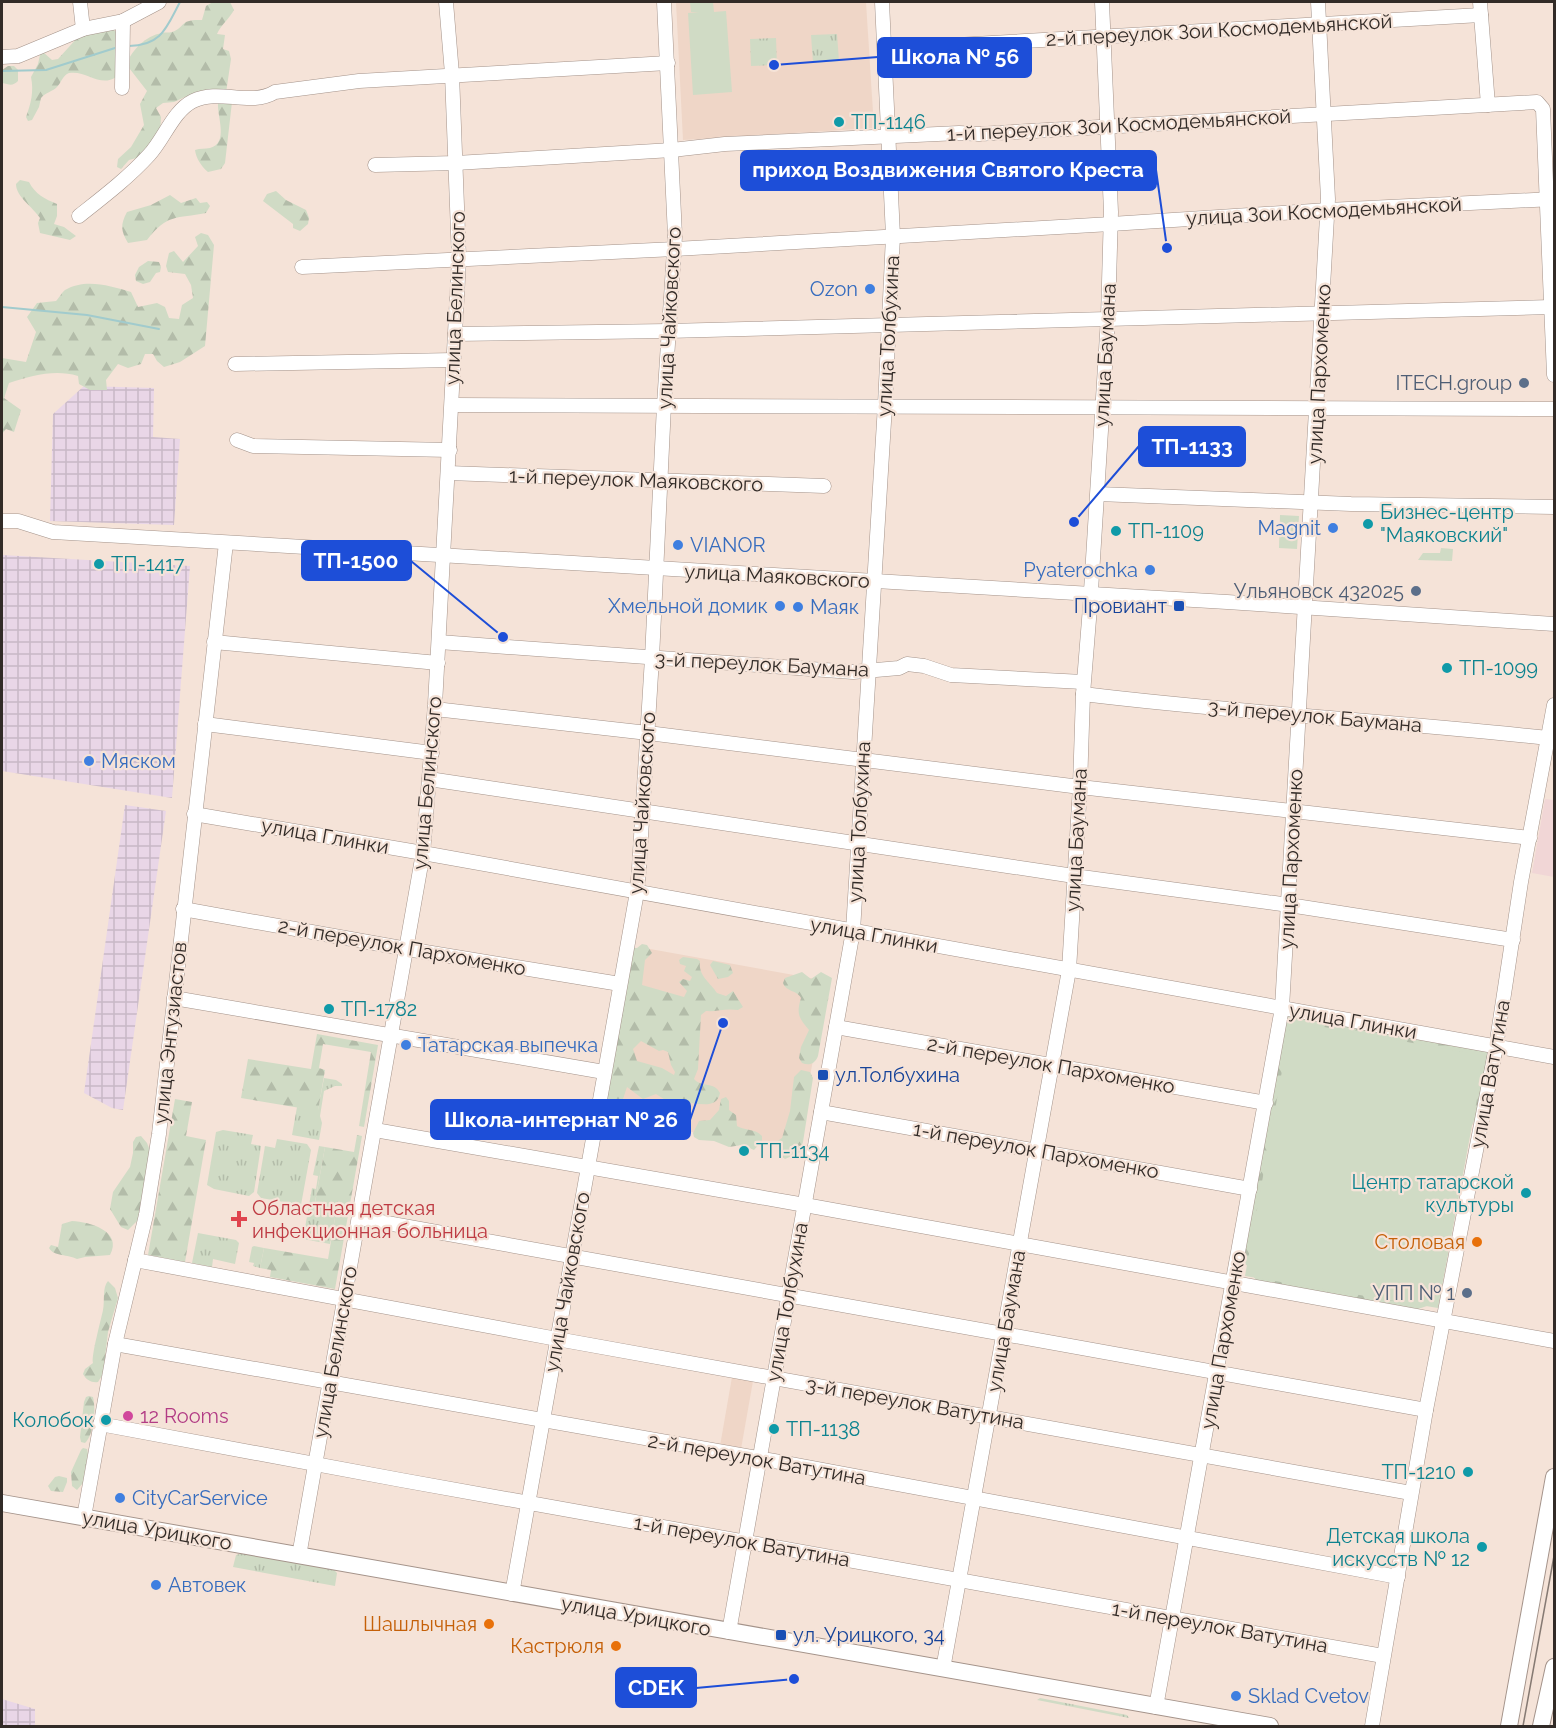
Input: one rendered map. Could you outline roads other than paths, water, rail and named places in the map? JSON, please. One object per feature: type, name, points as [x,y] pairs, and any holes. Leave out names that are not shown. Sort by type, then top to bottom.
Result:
[{"type":"main road","points":[[1509,1726],[1554,1477]]},
{"type":"main road","name":"улица Урицкого","points":[[2,1503],[1270,1726]]},
{"type":"main road","points":[[1541,1726],[1554,1667]]},
{"type":"street","points":[[80,2],[83,29]]},
{"type":"street","points":[[2,57],[18,56],[83,29],[123,21],[159,2]]},
{"type":"street","name":"улица Белинского","points":[[299,1556],[408,949],[423,853],[438,663],[459,259],[452,74],[446,2]]},
{"type":"street","name":"улица Чайковского","points":[[512,1594],[637,892],[648,733],[668,331],[675,249],[664,2]]},
{"type":"street","name":"улица Толбухина","points":[[729,1632],[853,931],[894,236],[882,2]]},
{"type":"street","name":"улица Баумана","points":[[943,1669],[1069,970],[1080,787],[1083,688],[1098,494],[1108,318],[1111,224],[1102,2]]},
{"type":"street","name":"улица Пархоменко","points":[[1156,1707],[1282,1008],[1328,210],[1318,2]]},
{"type":"street","points":[[1481,8],[1488,105]]},
{"type":"street","name":"2-й переулок Зои Космодемьянской","points":[[885,49],[1319,24],[1481,8]]},
{"type":"street","points":[[122,87],[123,21]]},
{"type":"street","points":[[79,216],[125,179],[151,153],[177,115],[193,101],[214,97],[266,98],[275,92],[359,81],[668,63]]},
{"type":"street","name":"1-й переулок Зои Космодемьянской","points":[[375,165],[456,163],[672,150],[725,144],[979,134],[1540,103],[1543,108],[1550,200]]},
{"type":"street","points":[[1550,200],[1554,375]]},
{"type":"street","name":"улица Зои Космодемьянской","points":[[302,267],[675,249],[1328,210],[1550,200]]},
{"type":"street","points":[[455,334],[668,331],[1551,307]]},
{"type":"street","points":[[235,364],[454,360]]},
{"type":"street","points":[[452,405],[1554,409]]},
{"type":"street","points":[[237,440],[253,446],[450,450]]},
{"type":"street","name":"1-й переулок Маяковского","points":[[448,473],[824,486]]},
{"type":"street","points":[[1098,494],[1312,502],[1554,507]]},
{"type":"street","name":"улица Маяковского","points":[[2,521],[18,521],[52,532],[1306,607],[1554,624]]},
{"type":"street","name":"улица Энтузиастов","points":[[84,1517],[115,1344],[146,1215],[159,1134],[226,543]]},
{"type":"street","points":[[214,642],[438,663]]},
{"type":"street","name":"3-й переулок Баумана","points":[[439,642],[868,671],[899,668],[907,664],[924,666],[951,675],[1083,688],[1159,704],[1300,714],[1548,738]]},
{"type":"street","name":"улица Ватутина","points":[[1372,1726],[1442,1320],[1496,1047],[1554,705]]},
{"type":"street","points":[[435,709],[1080,787],[1530,838]]},
{"type":"street","points":[[205,724],[432,753]]},
{"type":"street","points":[[429,779],[1513,940]]},
{"type":"street","name":"улица Глинки","points":[[194,814],[423,853],[1554,1057]]},
{"type":"street","name":"2-й переулок Пархоменко","points":[[183,909],[620,984]]},
{"type":"street","points":[[174,998],[604,1072]]},
{"type":"street","name":"2-й переулок Пархоменко","points":[[836,1027],[1266,1103]]},
{"type":"street","name":"1-й переулок Пархоменко","points":[[821,1112],[1250,1189]]},
{"type":"street","points":[[375,1130],[805,1205],[1554,1341]]},
{"type":"street","points":[[359,1218],[1426,1410]]},
{"type":"street","name":"3-й переулок Ватутина","points":[[135,1260],[557,1339],[1411,1493]]},
{"type":"street","name":"2-й переулок Ватутина","points":[[115,1344],[759,1458],[1398,1577]]},
{"type":"street","name":"1-й переулок Ватутина","points":[[100,1424],[1383,1656]]},
{"type":"waterway","points":[[129,46],[149,42],[162,33],[180,2]]},
{"type":"waterway","points":[[2,71],[46,70],[115,48]]},
{"type":"waterway","points":[[2,307],[87,315],[159,329]]},
{"type":"tram line","points":[[1523,1726],[1554,1556]]},
{"type":"place","name":"Школа № 56","points":[[774,65]]},
{"type":"place","name":"ТП-1146","points":[[839,122]]},
{"type":"place","name":"приход Воздвижения Святого Креста","points":[[1167,248]]},
{"type":"place","name":"Ozon","points":[[870,289]]},
{"type":"place","name":"ITECH.group","points":[[1524,383]]},
{"type":"place","name":"ТП-1133","points":[[1074,522]]},
{"type":"place","name":"Бизнес-центр \"Маяковский\"","points":[[1368,524]]},
{"type":"place","name":"Magnit","points":[[1333,528]]},
{"type":"place","name":"ТП-1109","points":[[1116,531]]},
{"type":"place","name":"VIANOR","points":[[678,545]]},
{"type":"place","name":"ТП-1417","points":[[99,564]]},
{"type":"place","name":"Pyaterochka","points":[[1150,570]]},
{"type":"place","name":"Ульяновск 432025","points":[[1416,591]]},
{"type":"place","name":"Хмельной домик","points":[[780,606]]},
{"type":"place","name":"Провиант","points":[[1179,606]]},
{"type":"place","name":"Маяк","points":[[798,607]]},
{"type":"place","name":"ТП-1500","points":[[503,637]]},
{"type":"place","name":"ТП-1099","points":[[1447,668]]},
{"type":"place","name":"Мяском","points":[[89,761]]},
{"type":"place","name":"ТП-1782","points":[[329,1009]]},
{"type":"place","name":"Школа-интернат № 26","points":[[723,1023]]},
{"type":"place","name":"Татарская выпечка","points":[[406,1045]]},
{"type":"place","name":"ул.Толбухина","points":[[823,1075]]},
{"type":"place","name":"ТП-1134","points":[[744,1151]]},
{"type":"place","name":"Центр татарской культуры","points":[[1526,1193]]},
{"type":"place","name":"Областная детская инфекционная больница","points":[[239,1219]]},
{"type":"place","name":"Столовая","points":[[1477,1242]]},
{"type":"place","name":"УПП № 1","points":[[1467,1293]]},
{"type":"place","name":"12 Rooms","points":[[128,1416]]},
{"type":"place","name":"Колобок","points":[[106,1420]]},
{"type":"place","name":"ТП-1138","points":[[774,1429]]},
{"type":"place","name":"ТП-1210","points":[[1468,1472]]},
{"type":"place","name":"CityCarService","points":[[120,1498]]},
{"type":"place","name":"Детская школа искусств № 12","points":[[1482,1547]]},
{"type":"place","name":"Автовек","points":[[156,1585]]},
{"type":"place","name":"Шашлычная","points":[[489,1624]]},
{"type":"place","name":"ул. Урицкого, 34","points":[[781,1635]]},
{"type":"place","name":"Кастрюля","points":[[616,1646]]},
{"type":"place","name":"CDEK","points":[[794,1679]]},
{"type":"place","name":"Sklad Cvetov","points":[[1236,1696]]}]
